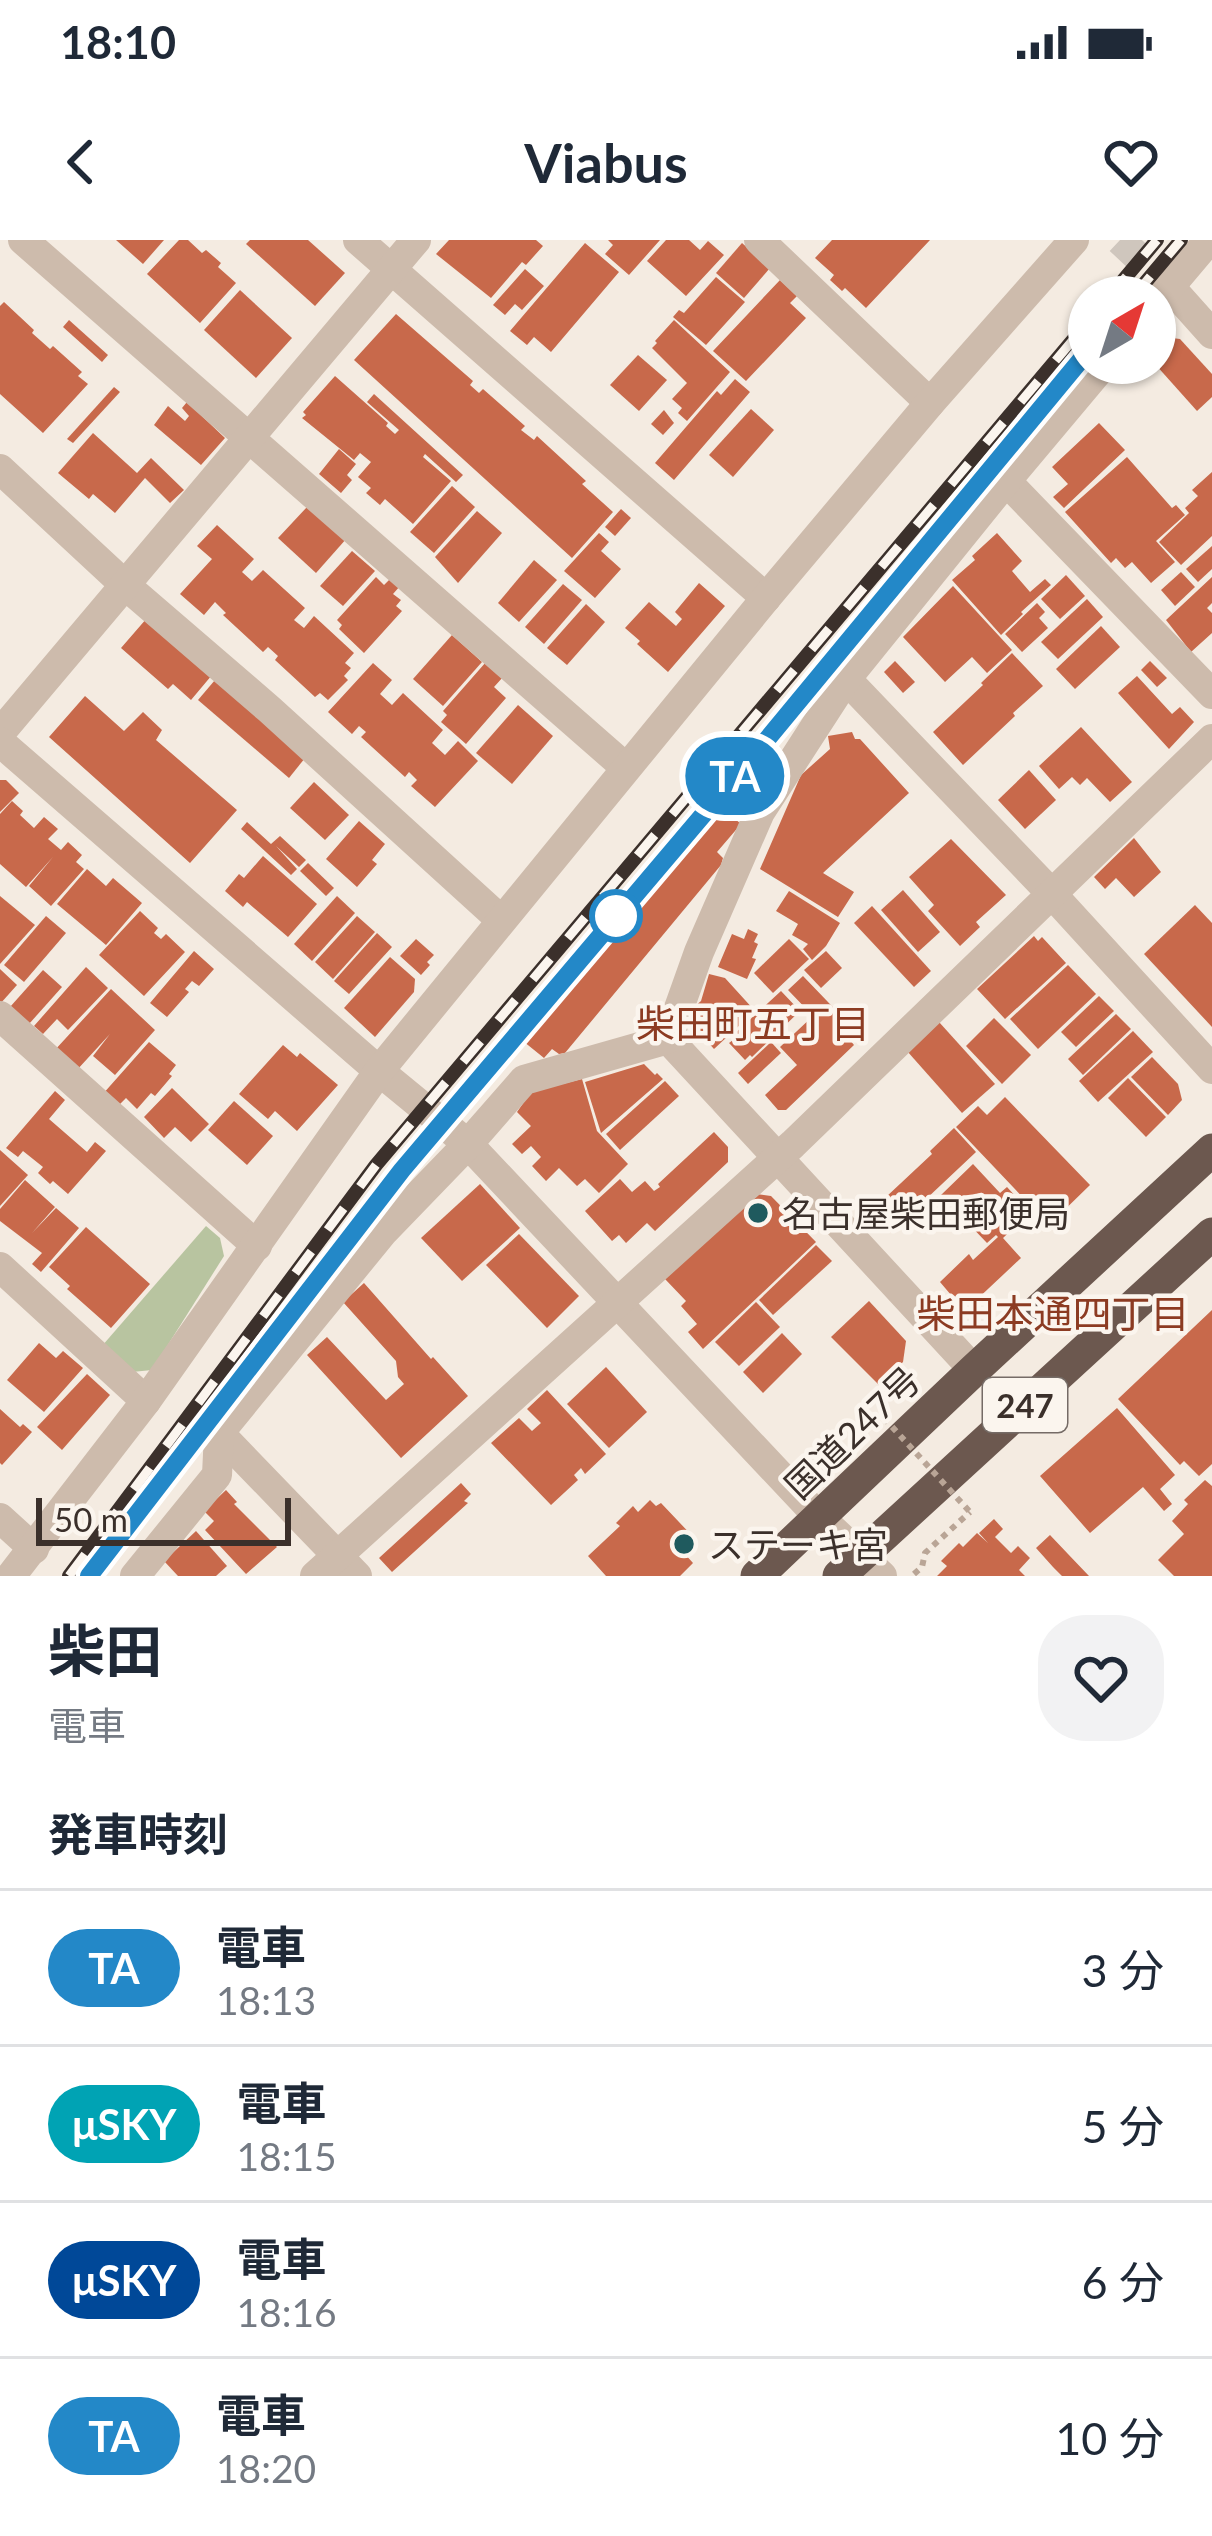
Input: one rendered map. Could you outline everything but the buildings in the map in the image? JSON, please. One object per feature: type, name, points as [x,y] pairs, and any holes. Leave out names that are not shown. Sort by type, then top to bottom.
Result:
[{"type":"highway","name":"国道247号","points":[[757,1576],[1212,1150]]},
{"type":"highway","name":"247","points":[[861,1569],[1212,1234]]},
{"type":"street","points":[[23,240],[625,767]]},
{"type":"street","points":[[358,240],[766,598]]},
{"type":"street","points":[[0,733],[416,240]]},
{"type":"street","points":[[760,240],[930,403]]},
{"type":"street","points":[[11,1576],[146,1401],[379,1071],[766,598],[1074,240]]},
{"type":"street","points":[[1176,279],[1209,240]]},
{"type":"street","points":[[1176,307],[1212,334]]},
{"type":"street","points":[[668,1039],[699,952],[760,812],[845,679],[1087,384]]},
{"type":"street","points":[[0,469],[501,920]]},
{"type":"street","points":[[1006,481],[1212,694]]},
{"type":"street","points":[[845,679],[1212,1069]]},
{"type":"street","points":[[219,1433],[336,1569],[616,1301],[778,1158],[1212,739]]},
{"type":"street","points":[[0,742],[468,1144],[819,1517],[861,1569]]},
{"type":"street","points":[[0,1016],[257,1246]]},
{"type":"street","points":[[135,1576],[218,1475],[219,1433],[383,1232],[524,1080],[668,1039]]},
{"type":"street","points":[[668,1039],[974,1370]]},
{"type":"street","points":[[0,1267],[146,1401]]},
{"type":"street","points":[[0,1518],[34,1549]]},
{"type":"path","points":[[884,1418],[970,1512],[925,1553],[922,1567],[912,1576]]},
{"type":"green space","points":[[206,1226],[220,1238],[224,1256],[152,1370],[132,1372],[102,1346]]},
{"type":"tunnel","points":[[1120,240],[1158,276]]},
{"type":"railway","points":[[1127,276],[1157,240]]},
{"type":"railway","points":[[1151,276],[1181,240]]},
{"type":"railway","points":[[69,1576],[376,1165],[1068,346]]},
{"type":"railway","points":[[193,1438],[402,1170],[1068,375]]},
{"type":"train","name":"TA","points":[[89,1576],[402,1170],[1068,375]]},
{"type":"place","name":"名古屋柴田郵便局","points":[[758,1213]]},
{"type":"place","name":"ステーキ宮","points":[[684,1544]]},
{"type":"district","name":"柴田町五丁目","points":[[753,1023]]},
{"type":"district","name":"柴田本通四丁目","points":[[1053,1313]]}]
